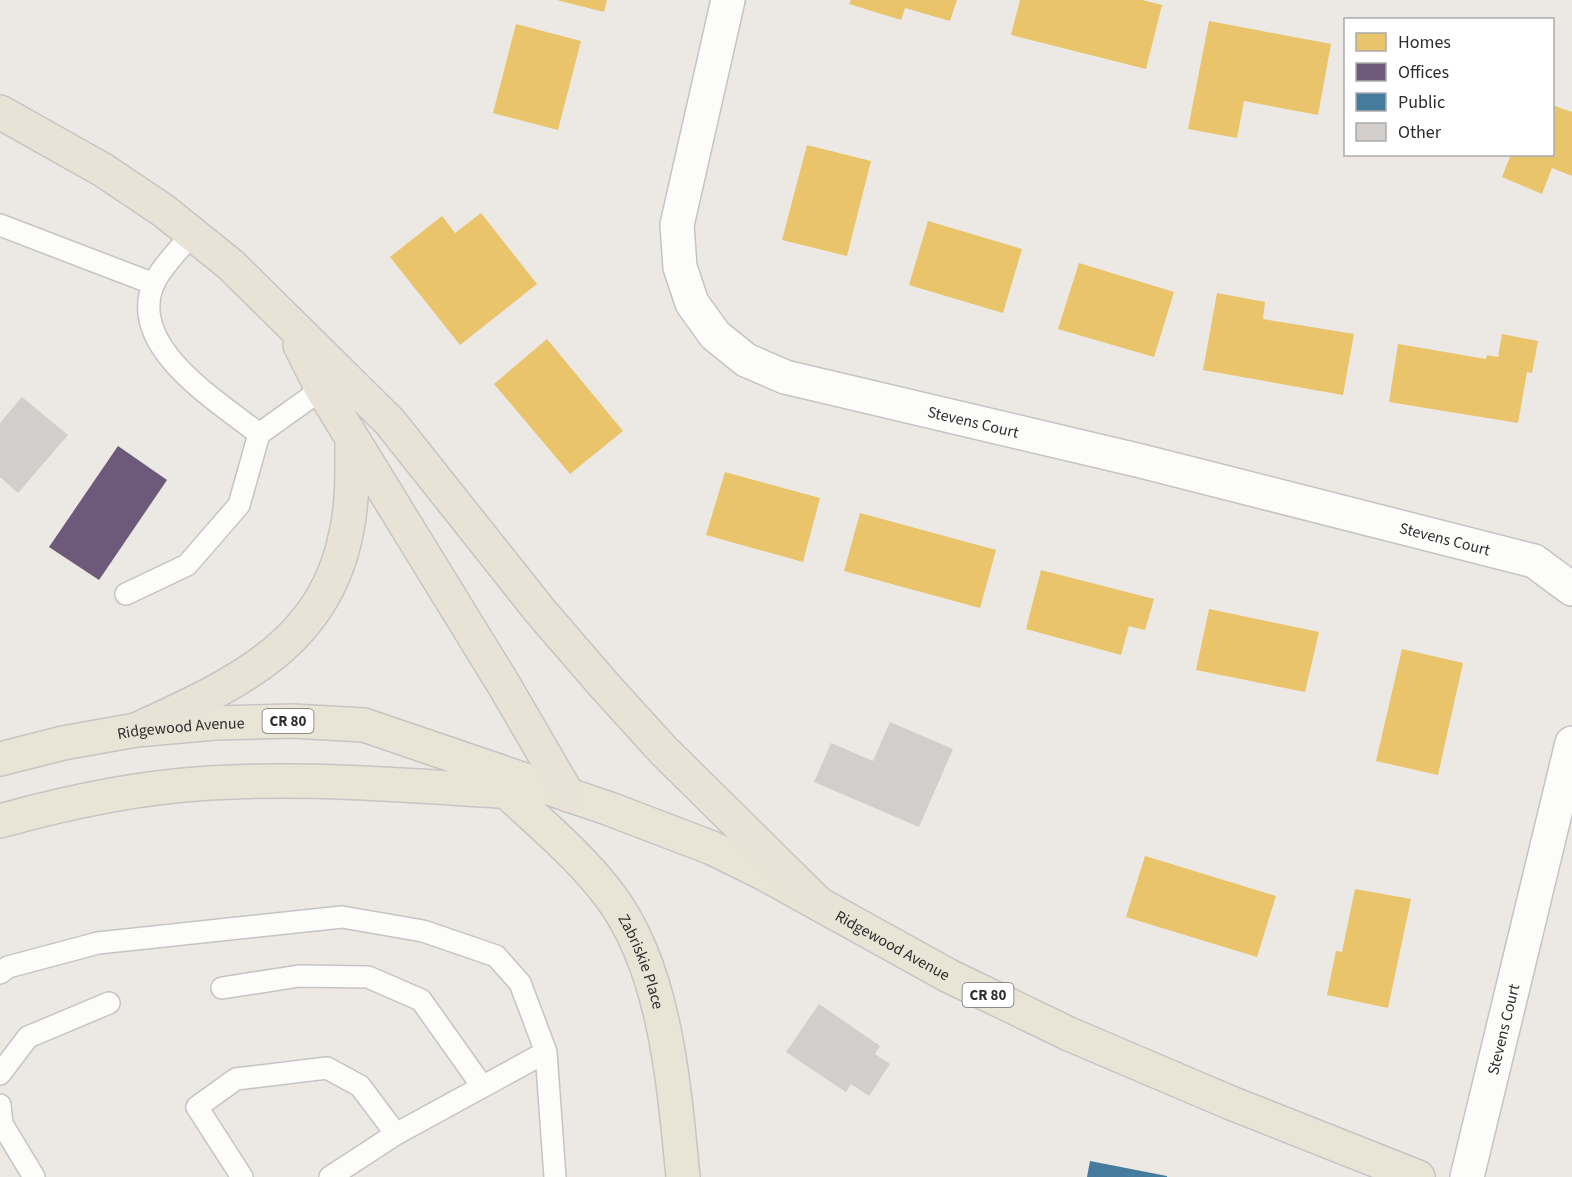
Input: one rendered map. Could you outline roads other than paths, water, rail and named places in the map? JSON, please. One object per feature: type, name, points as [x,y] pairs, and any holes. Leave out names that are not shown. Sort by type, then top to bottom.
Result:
[{"type":"highway","points":[[0,112],[49,137],[103,170],[231,265],[390,422],[541,612],[663,750],[819,904]]},
{"type":"highway","points":[[287,320],[322,389],[568,795]]},
{"type":"highway","points":[[136,730],[220,691],[257,669],[306,624],[325,595],[339,563],[348,528],[352,492],[351,438]]},
{"type":"main road","name":"Ridgewood Avenue","points":[[0,759],[63,743],[136,730],[215,723],[292,721],[364,725],[568,795],[712,848],[949,976],[1069,1034],[1231,1103],[1418,1177]]},
{"type":"main road","name":"Ridgewood Avenue","points":[[0,821],[46,808],[124,793],[209,783],[288,781],[568,795]]},
{"type":"main road","name":"Zabriskie Place","points":[[507,792],[586,868],[611,897],[642,955],[654,991],[667,1048],[683,1177]]},
{"type":"street","name":"Stevens Court","points":[[728,0],[677,225],[680,267],[692,303],[715,335],[746,360],[785,376],[1141,461],[1534,561],[1572,589]]},
{"type":"street","name":"Stevens Court","points":[[1467,1177],[1572,743]]},
{"type":"lane","points":[[0,225],[154,284]]},
{"type":"lane","points":[[192,234],[154,284],[148,311],[154,337],[182,373],[259,434]]},
{"type":"lane","points":[[126,594],[187,565],[239,505],[259,434],[322,389]]},
{"type":"lane","points":[[0,973],[8,967],[98,943],[342,917],[423,931],[496,956],[520,982],[546,1052],[555,1177]]},
{"type":"lane","points":[[222,988],[299,975],[368,977],[421,1000],[482,1086]]},
{"type":"lane","points":[[0,1074],[28,1037],[109,1003]]},
{"type":"lane","points":[[330,1177],[396,1134],[546,1052]]},
{"type":"lane","points":[[242,1177],[197,1107],[236,1079],[327,1068],[360,1086],[396,1134]]},
{"type":"lane","points":[[0,1105],[3,1124],[34,1177]]}]
